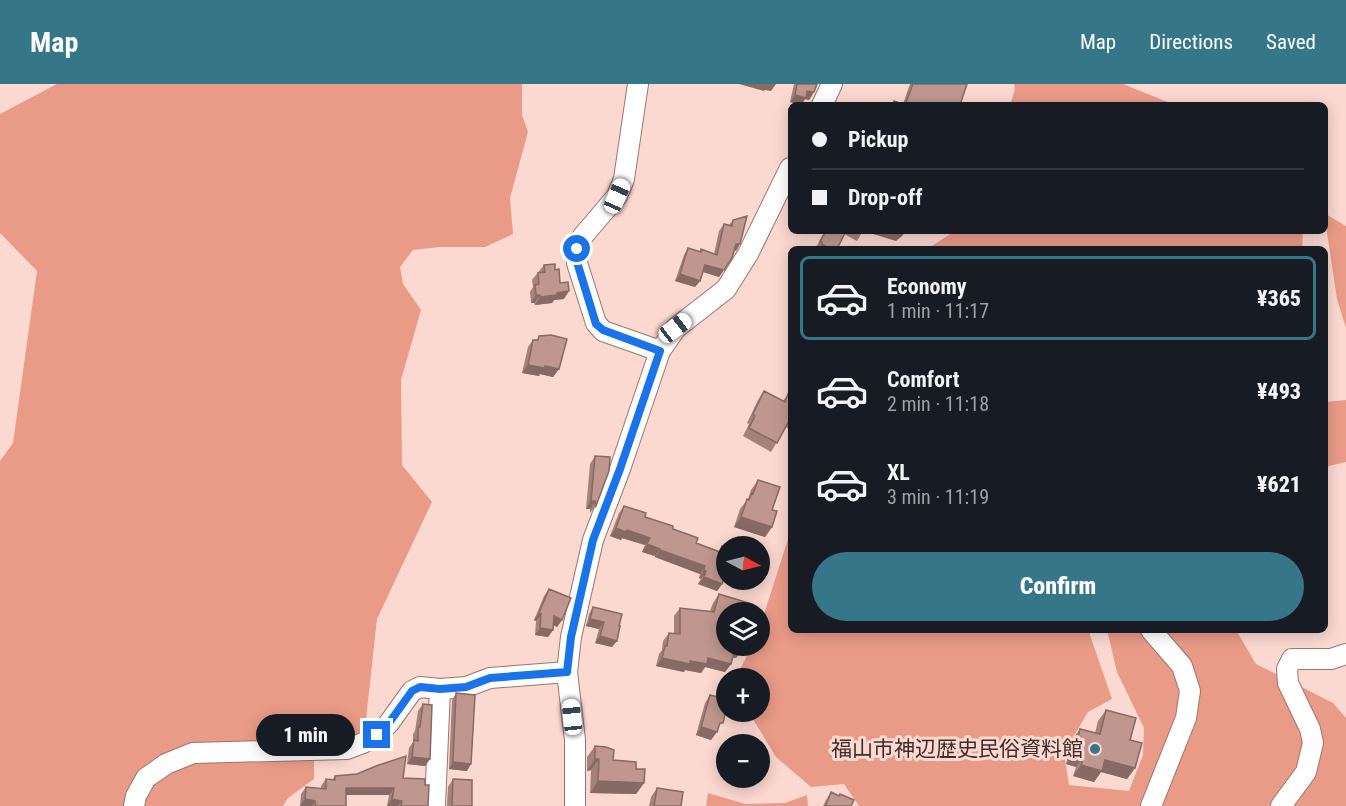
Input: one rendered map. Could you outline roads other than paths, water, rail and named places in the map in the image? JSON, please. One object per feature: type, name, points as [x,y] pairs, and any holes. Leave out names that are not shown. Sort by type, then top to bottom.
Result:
[{"type":"street","points":[[638,84],[624,179],[617,196],[583,236],[577,249],[577,262],[596,324],[603,330],[660,351]]},
{"type":"street","points":[[823,102],[832,84]]},
{"type":"street","points":[[575,806],[575,740],[567,672],[571,637],[593,540],[660,351],[675,328],[726,289],[748,254],[788,172]]},
{"type":"street","points":[[1151,806],[1186,718],[1190,691],[1182,666],[1154,633]]},
{"type":"street","points":[[1281,806],[1306,772],[1313,743],[1310,729],[1288,683],[1287,669],[1292,659],[1331,659],[1346,654]]},
{"type":"street","points":[[134,806],[136,796],[146,778],[166,764],[193,753],[347,749],[377,735],[389,723],[412,691],[420,687],[440,689],[466,687],[490,678],[567,672]]},
{"type":"street","points":[[435,806],[440,689]]},
{"type":"place","name":"福山市神辺歴史民俗資料館","points":[[1095,749]]}]
